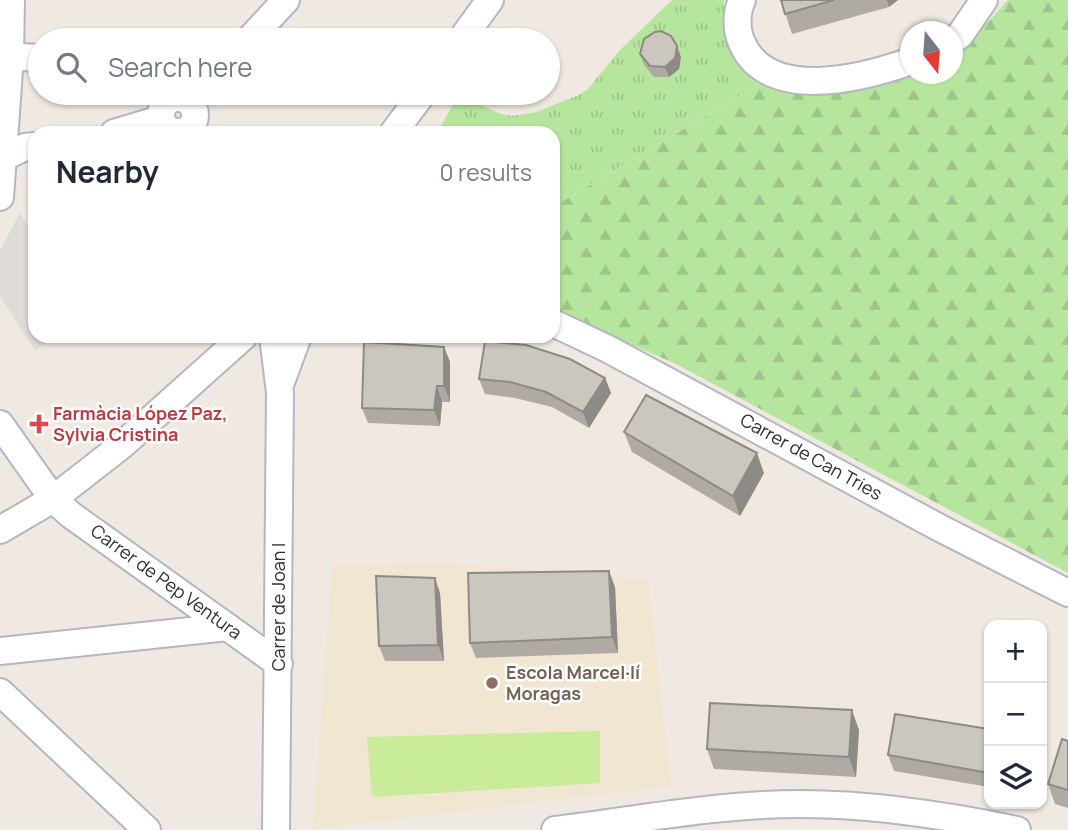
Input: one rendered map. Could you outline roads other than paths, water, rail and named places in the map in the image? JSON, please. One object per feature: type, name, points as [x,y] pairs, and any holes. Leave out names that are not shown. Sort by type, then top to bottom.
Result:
[{"type":"street","points":[[0,197],[11,147],[5,56],[11,0]]},
{"type":"street","points":[[259,28],[286,0]]},
{"type":"street","points":[[470,28],[490,0]]},
{"type":"street","points":[[742,0],[738,8],[738,23],[743,46],[747,55],[773,74],[803,81],[839,79],[900,65]]},
{"type":"street","points":[[963,31],[984,0]]},
{"type":"street","points":[[5,56],[28,57]]},
{"type":"street","points":[[165,105],[161,119],[166,126]]},
{"type":"street","points":[[190,126],[195,116],[193,105]]},
{"type":"street","points":[[398,126],[414,105]]},
{"type":"street","points":[[138,126],[161,119]]},
{"type":"street","name":"Carrer de Can Tries","points":[[560,326],[608,348],[938,527],[1068,593]]},
{"type":"street","points":[[0,530],[53,499],[121,446],[236,343]]},
{"type":"street","name":"Carrer de Joan I","points":[[274,343],[280,383],[276,830]]},
{"type":"street","name":"Carrer de Joan I","points":[[280,383],[295,343]]},
{"type":"street","name":"Carrer de Pep Ventura","points":[[0,424],[53,499],[71,515],[279,664]]},
{"type":"street","points":[[0,651],[228,627]]},
{"type":"street","points":[[0,692],[147,830]]},
{"type":"street","points":[[555,830],[701,811],[798,804],[918,811],[1017,830]]},
{"type":"place","name":"Farmàcia López Paz, Sylvia Cristina","points":[[39,424]]},
{"type":"place","name":"Escola Marcel·lí Moragas","points":[[492,683]]}]
